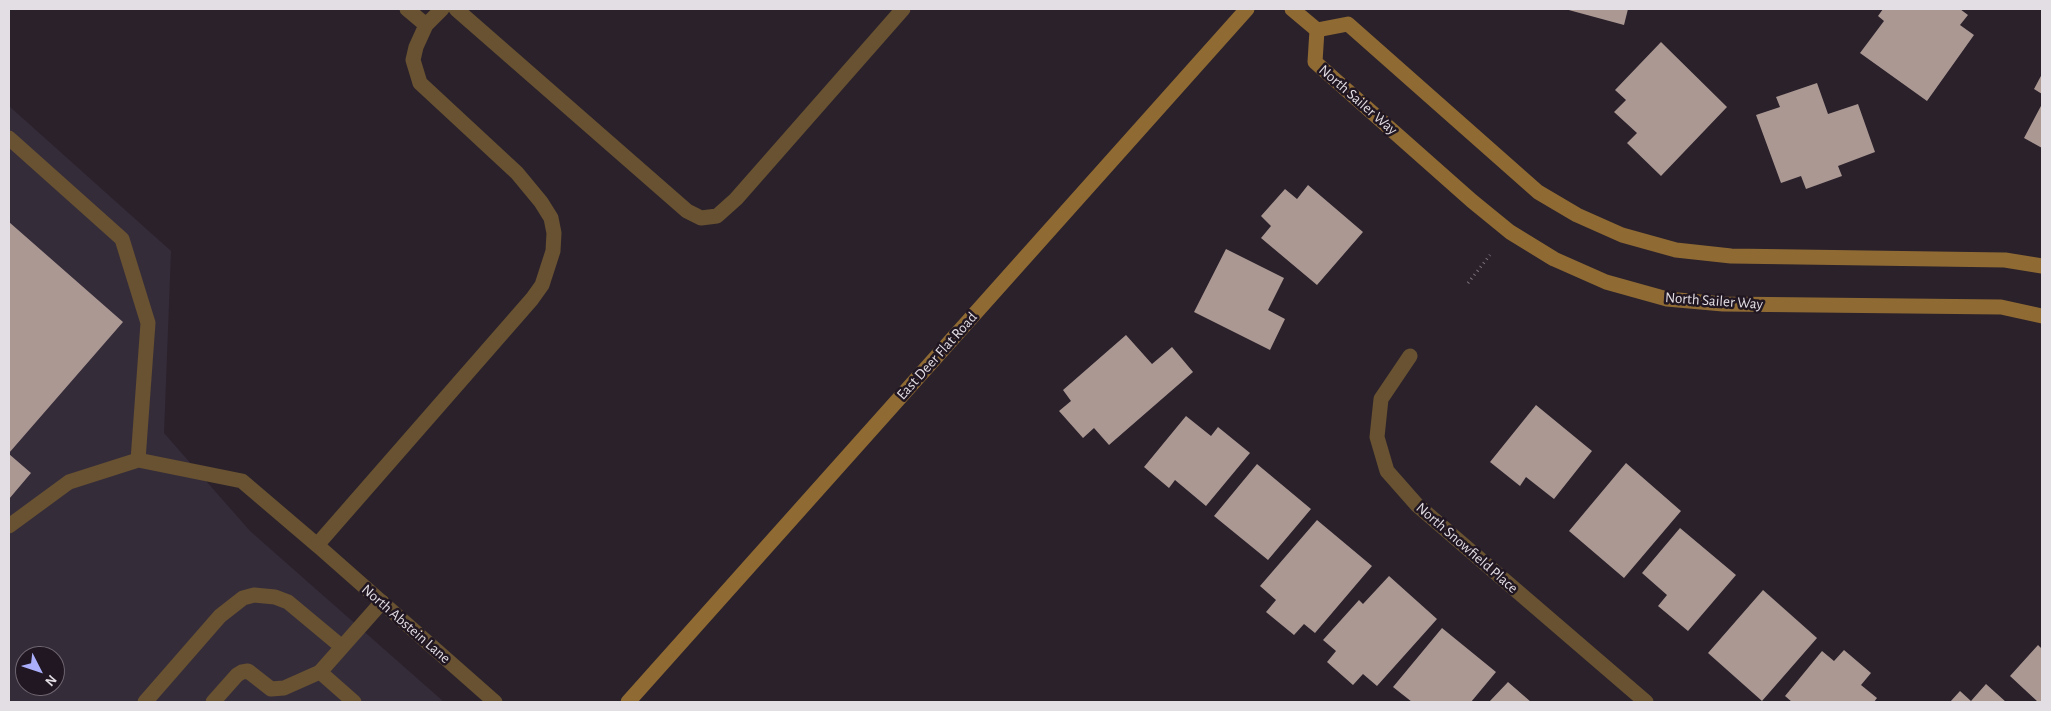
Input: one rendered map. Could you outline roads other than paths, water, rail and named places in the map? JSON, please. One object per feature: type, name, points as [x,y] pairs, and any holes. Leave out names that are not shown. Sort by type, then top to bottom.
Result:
[{"type":"street","points":[[407,9],[426,26]]},
{"type":"street","points":[[317,545],[532,299],[542,285],[553,251],[554,233],[551,218],[541,202],[517,173],[420,83],[413,60],[416,47],[426,26],[442,9]]},
{"type":"street","points":[[456,9],[686,211],[701,218],[717,216],[736,199],[903,9]]},
{"type":"street","name":"East Deer Flat Road","points":[[628,702],[1246,9]]},
{"type":"street","points":[[1292,9],[1317,30],[1348,24],[1538,192],[1577,215],[1622,235],[1676,250],[1730,256],[2005,260],[2042,266]]},
{"type":"street","name":"North Sailer Way","points":[[1317,30],[1315,62],[1472,201],[1510,232],[1554,259],[1606,282],[1667,299],[1723,304],[2001,307],[2042,316]]},
{"type":"street","points":[[9,138],[122,239],[148,324],[138,460],[69,482],[9,526]]},
{"type":"street","name":"North Snowfield Place","points":[[1410,356],[1381,399],[1377,437],[1387,471],[1417,505],[1646,702]]},
{"type":"street","name":"North Abstein Lane","points":[[138,460],[242,481],[495,702]]},
{"type":"street","points":[[145,702],[220,616],[230,606],[243,598],[254,595],[270,596],[288,602],[342,647]]},
{"type":"street","points":[[212,702],[236,675],[242,672],[248,671],[270,689],[284,688],[320,672],[382,602]]},
{"type":"street","points":[[320,672],[354,702]]}]
